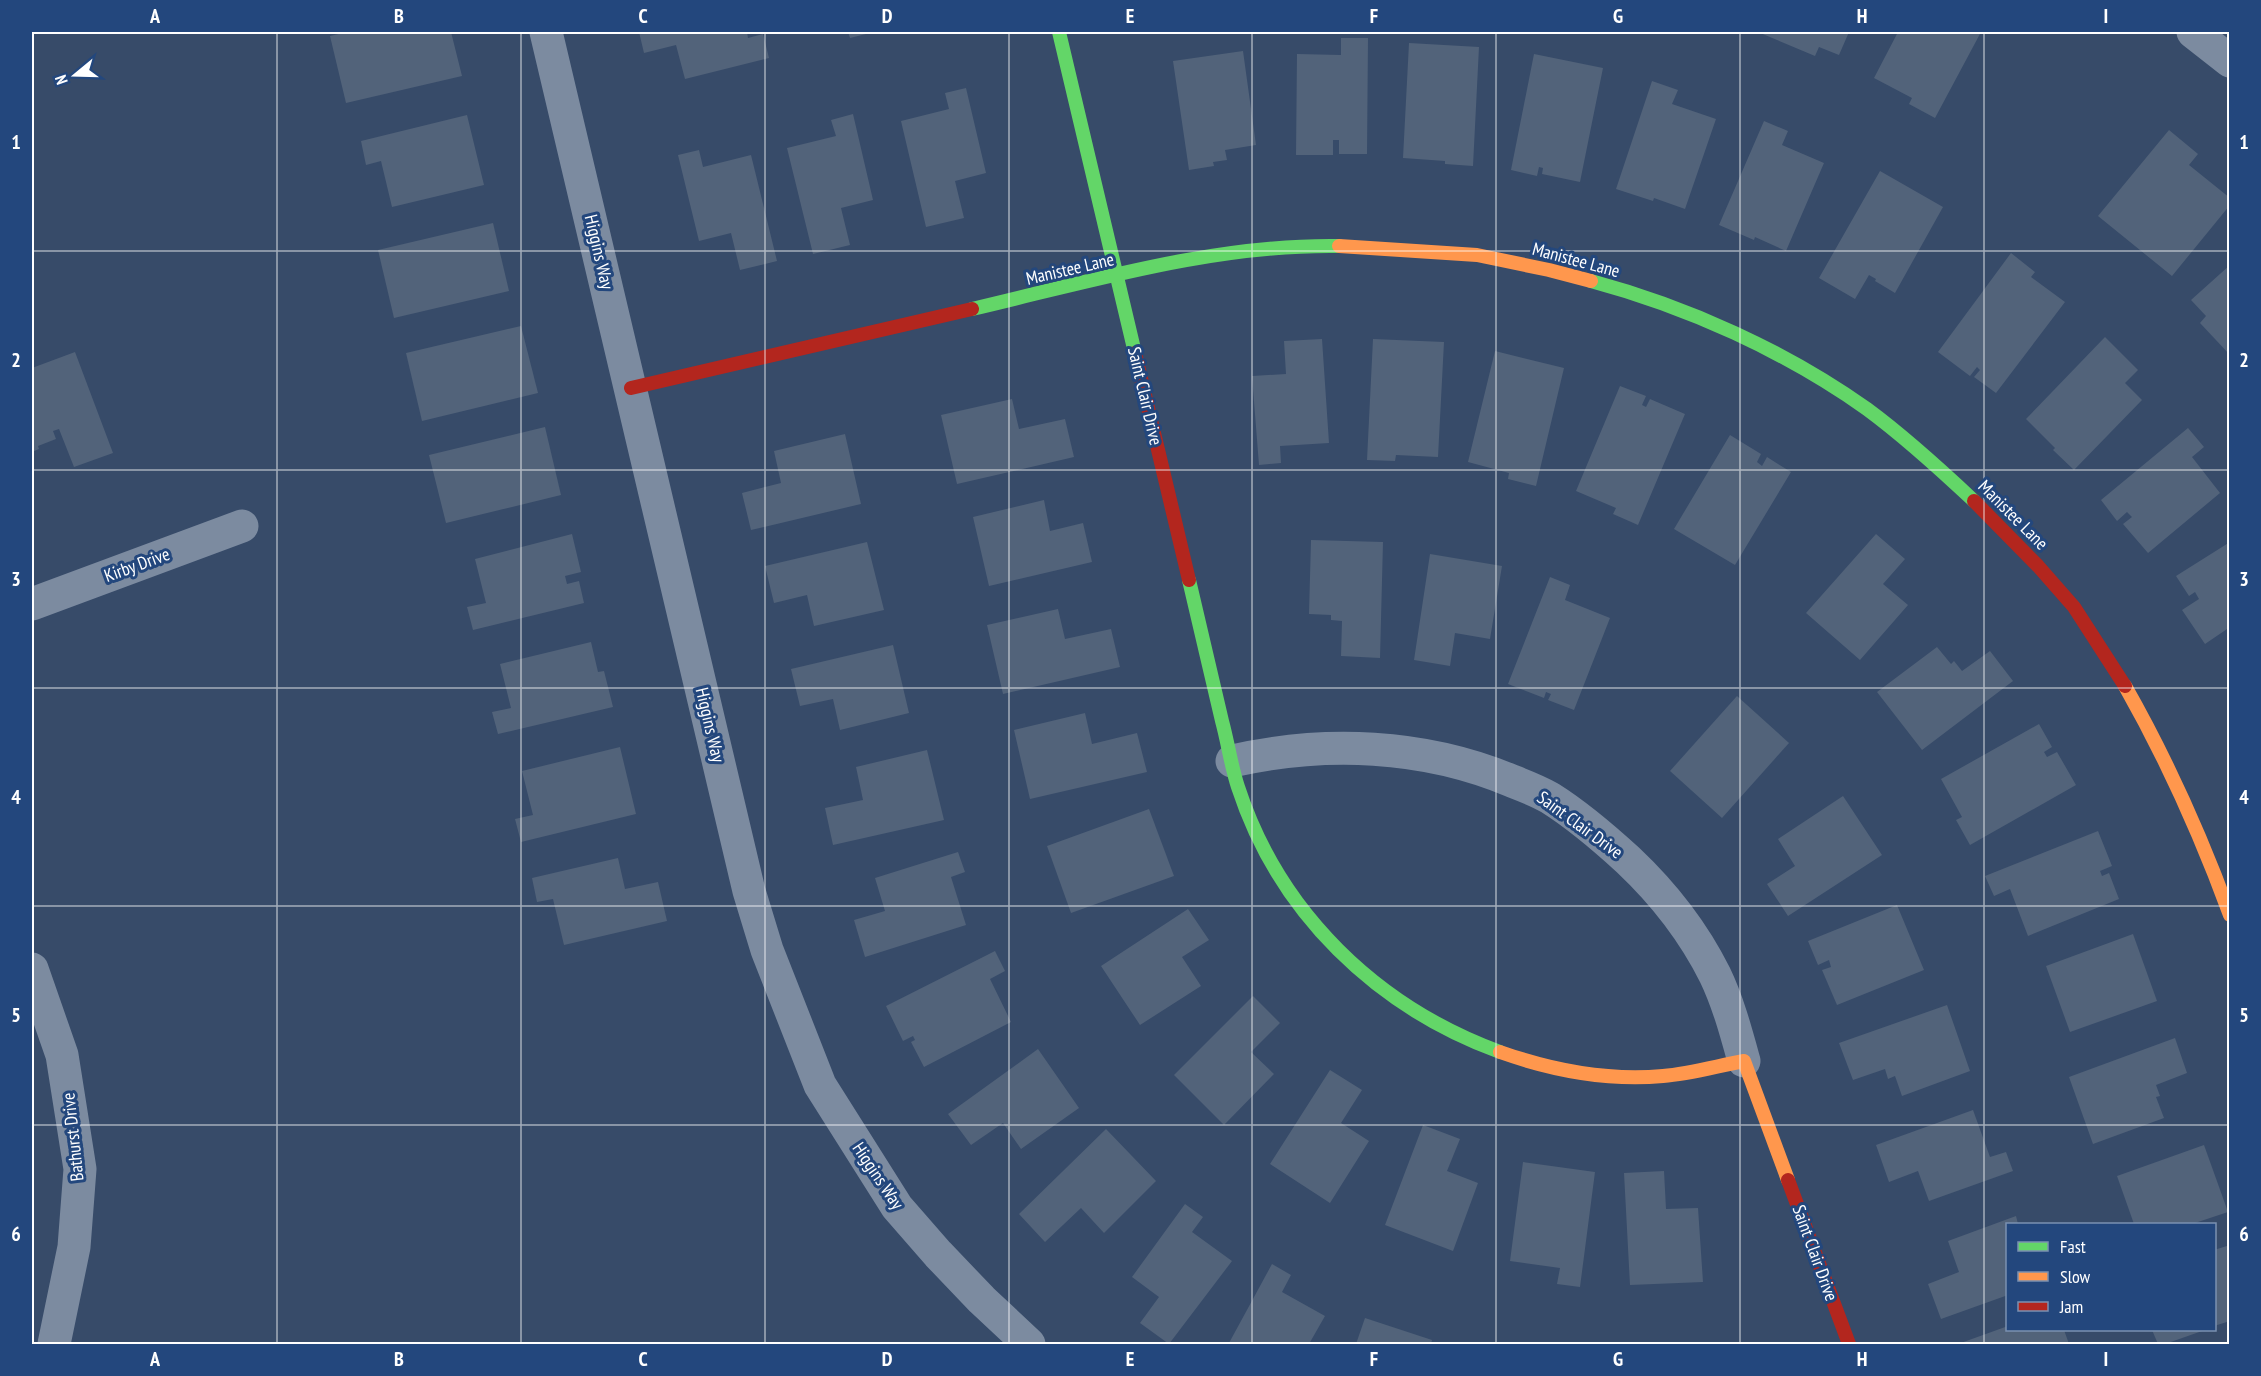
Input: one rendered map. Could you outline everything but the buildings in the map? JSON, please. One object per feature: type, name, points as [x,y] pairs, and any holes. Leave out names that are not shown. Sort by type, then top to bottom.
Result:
[{"type":"street","name":"Higgins Way","points":[[546,32],[749,891],[767,950],[820,1085],[897,1207],[982,1300],[1029,1344]]},
{"type":"street","name":"Saint Clair Drive","points":[[1059,32],[1238,788],[1250,823],[1292,896],[1323,934],[1365,976],[1404,1007],[1448,1032],[1492,1050],[1545,1066],[1596,1076],[1652,1077],[1744,1061]]},
{"type":"street","points":[[2193,32],[2229,61]]},
{"type":"street","name":"Manistee Lane","points":[[631,388],[1118,276],[1211,256],[1291,246],[1360,246],[1497,258],[1558,272],[1637,296],[1729,330],[1795,364],[1866,409],[1935,463],[2006,532],[2076,610],[2112,664],[2168,765],[2195,822],[2229,915]]},
{"type":"street","name":"Kirby Drive","points":[[32,604],[243,525]]},
{"type":"street","name":"Saint Clair Drive","points":[[1232,760],[1319,748],[1386,750],[1462,763],[1493,773],[1549,797],[1612,846],[1649,880],[1688,928],[1716,977],[1744,1061],[1849,1344]]},
{"type":"street","name":"Bathurst Drive","points":[[32,969],[62,1055],[80,1169],[74,1247],[54,1344]]},
{"type":"traffic: fast","points":[[1059,32],[1135,353]]},
{"type":"traffic: fast","points":[[972,309],[1108,276],[1200,258],[1246,251],[1339,246]]},
{"type":"traffic: fast","points":[[1591,281],[1664,304],[1699,318],[1735,333],[1803,368],[1867,409],[1974,501]]},
{"type":"traffic: fast","points":[[1189,580],[1238,787],[1256,833],[1279,875],[1306,914],[1338,950],[1374,982],[1413,1009],[1455,1033],[1500,1052]]},
{"type":"traffic: slow","points":[[1339,246],[1477,255],[1591,281]]},
{"type":"traffic: slow","points":[[2125,686],[2182,799],[2230,915]]},
{"type":"traffic: slow","points":[[1500,1052],[1559,1069],[1622,1077],[1673,1075],[1744,1061],[1788,1180]]},
{"type":"traffic: jam","points":[[631,388],[972,309]]},
{"type":"traffic: jam","points":[[1135,353],[1189,580]]},
{"type":"traffic: jam","points":[[1974,501],[2038,566],[2074,607],[2125,686]]},
{"type":"traffic: jam","points":[[1788,1180],[1849,1344]]}]
